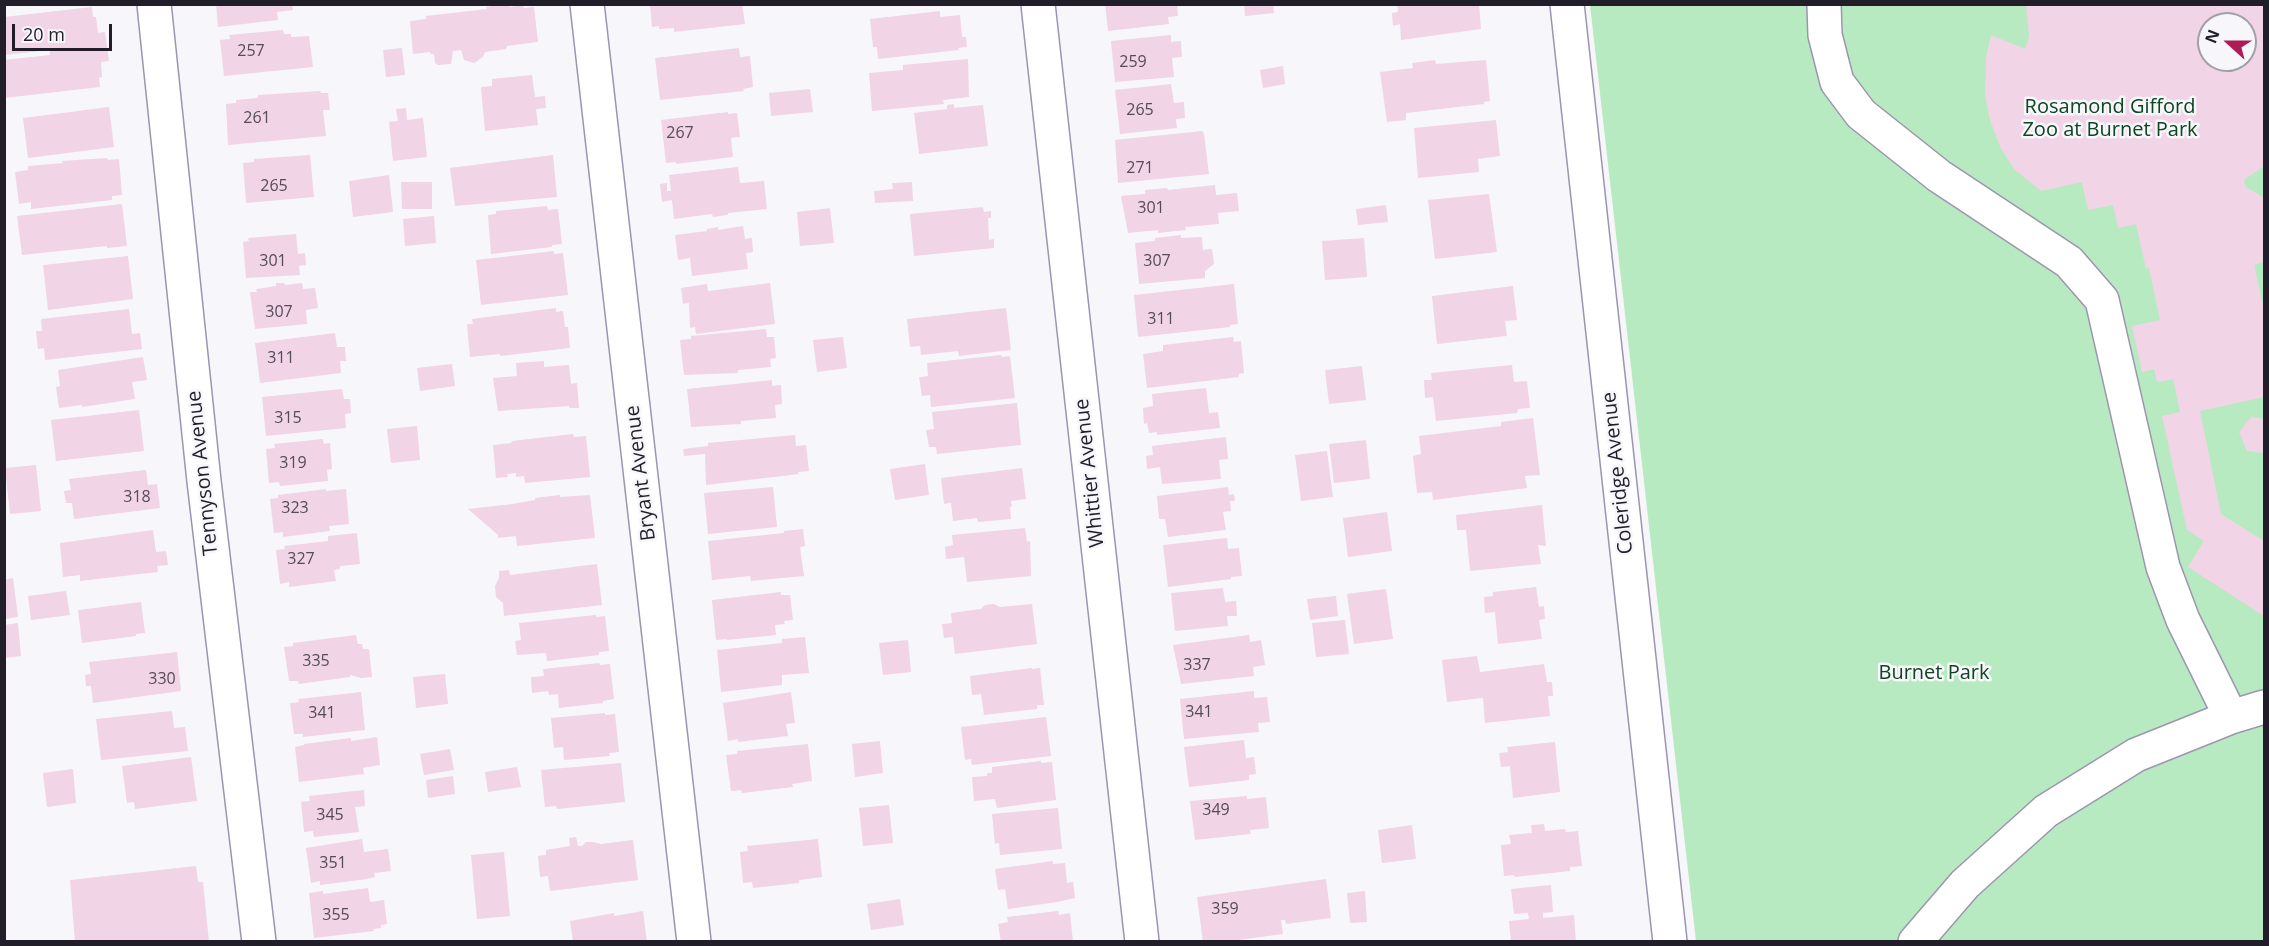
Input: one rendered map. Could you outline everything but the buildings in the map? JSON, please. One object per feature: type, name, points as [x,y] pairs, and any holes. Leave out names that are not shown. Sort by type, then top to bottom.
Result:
[{"type":"street","name":"Tennyson Avenue","points":[[154,4],[204,481],[259,942]]},
{"type":"street","name":"Bryant Avenue","points":[[587,4],[694,942]]},
{"type":"street","name":"Whittier Avenue","points":[[1038,4],[1142,942]]},
{"type":"street","name":"Coleridge Avenue","points":[[1567,4],[1670,942]]},
{"type":"street","points":[[1824,4],[1825,35],[1837,82],[1861,114],[1939,176],[2069,262],[2102,300],[2163,567],[2182,620],[2231,717]]},
{"type":"street","points":[[1915,942],[1965,884],[2046,811],[2136,755],[2265,706]]},
{"type":"green space","name":"Burnet Park","points":[[1590,5],[2264,5],[2264,941],[1696,941]]},
{"type":"park label","name":"Rosamond Gifford Zoo at Burnet Park","points":[[2110,118]]}]
